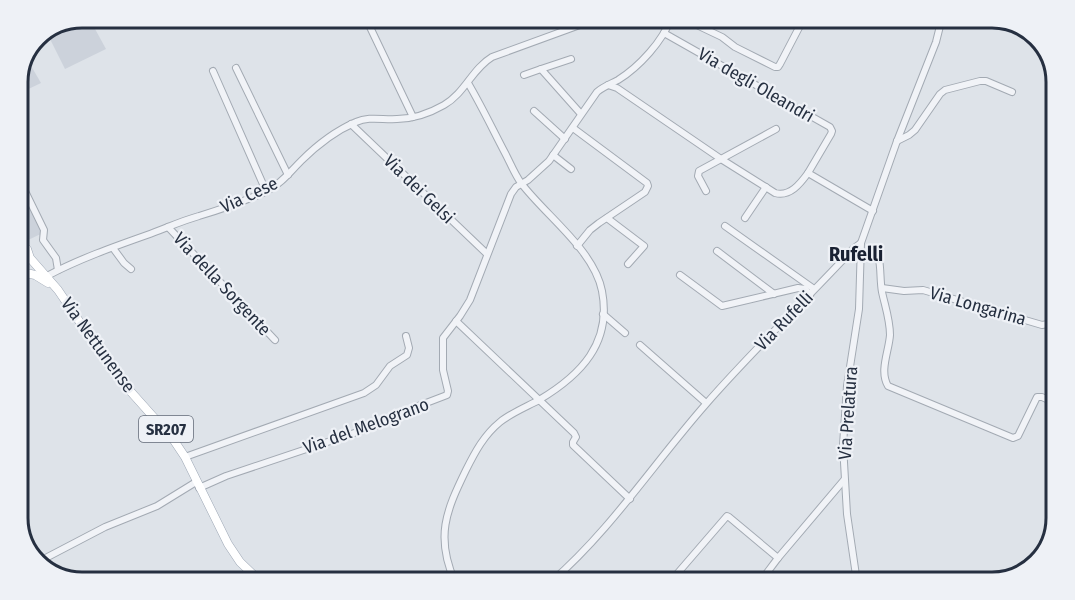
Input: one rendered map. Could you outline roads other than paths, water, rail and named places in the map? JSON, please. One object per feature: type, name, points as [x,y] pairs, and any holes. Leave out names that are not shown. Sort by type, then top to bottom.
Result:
[{"type":"main road","name":"Via Nettunense","points":[[29,255],[55,286],[111,369],[166,430],[184,457],[228,544],[240,562],[250,572]]},
{"type":"main road","name":"Via Nettunense","points":[[29,265],[30,258]]},
{"type":"main road","name":"Via Nettunense","points":[[29,274],[55,286]]},
{"type":"street","points":[[370,28],[413,117]]},
{"type":"street","name":"Via Cese","points":[[46,276],[113,248],[267,191],[278,184],[323,141],[351,124],[366,119],[396,120],[413,117],[444,105],[457,95],[480,66],[494,56],[571,28]]},
{"type":"street","points":[[608,84],[616,81],[642,61],[666,28]]},
{"type":"street","points":[[702,28],[775,67],[780,64],[799,28]]},
{"type":"street","name":"Via Rufelli","points":[[561,572],[630,499],[706,403],[773,331],[861,243],[940,28]]},
{"type":"street","name":"Via degli Oleandri","points":[[664,33],[831,129],[831,134],[808,173]]},
{"type":"street","points":[[524,75],[572,59]]},
{"type":"street","points":[[236,68],[288,175]]},
{"type":"street","points":[[541,69],[581,114]]},
{"type":"street","points":[[213,71],[267,191]]},
{"type":"street","points":[[616,81],[626,95]]},
{"type":"street","points":[[897,141],[913,132],[945,90],[982,81],[1012,92]]},
{"type":"street","points":[[452,572],[444,534],[448,510],[476,451],[491,430],[507,417],[539,400],[570,379],[586,362],[597,341],[603,314],[603,297],[592,264],[522,183],[468,83]]},
{"type":"street","points":[[608,84],[778,194],[784,194],[797,186],[808,173],[873,211]]},
{"type":"street","name":"Via del Melograno","points":[[198,485],[396,418],[413,408],[446,396],[448,391],[443,372],[442,340],[470,300],[511,194],[516,187],[541,169],[554,155],[595,94],[608,84]]},
{"type":"street","points":[[534,111],[565,140]]},
{"type":"street","name":"Via dei Gelsi","points":[[351,124],[487,254]]},
{"type":"street","points":[[573,128],[648,184],[645,192],[590,230],[577,246]]},
{"type":"street","points":[[706,191],[698,177],[698,172],[776,129]]},
{"type":"street","points":[[554,155],[571,169]]},
{"type":"street","points":[[745,218],[766,187]]},
{"type":"street","points":[[29,199],[44,230],[43,240],[56,258],[58,270]]},
{"type":"street","points":[[607,218],[644,246],[628,264]]},
{"type":"street","points":[[725,226],[812,292]]},
{"type":"street","name":"Via della Sorgente","points":[[168,227],[275,340]]},
{"type":"street","name":"Via Prelatura","points":[[855,572],[844,480],[843,438],[849,374],[858,319],[861,243]]},
{"type":"street","points":[[113,248],[131,269]]},
{"type":"street","points":[[717,251],[774,294]]},
{"type":"street","points":[[861,255],[867,256],[873,252],[877,255],[880,264],[882,288],[890,326],[885,373],[885,382],[888,386],[1013,438],[1018,436],[1037,397],[1046,399]]},
{"type":"street","points":[[680,275],[722,306],[798,288],[812,292]]},
{"type":"street","name":"Via Longarina","points":[[882,288],[906,291],[923,290],[1046,325]]},
{"type":"street","points":[[603,314],[625,333]]},
{"type":"street","points":[[456,321],[575,434],[574,446],[630,499]]},
{"type":"street","points":[[184,457],[364,393],[376,385],[390,366],[406,355],[409,348],[406,336]]},
{"type":"street","points":[[640,345],[706,403]]},
{"type":"street","points":[[768,572],[844,480]]},
{"type":"street","points":[[46,558],[105,527],[157,506],[198,485]]},
{"type":"street","points":[[679,572],[727,516],[778,558]]},
{"type":"district","name":"Rufelli","points":[[856,254]]}]
